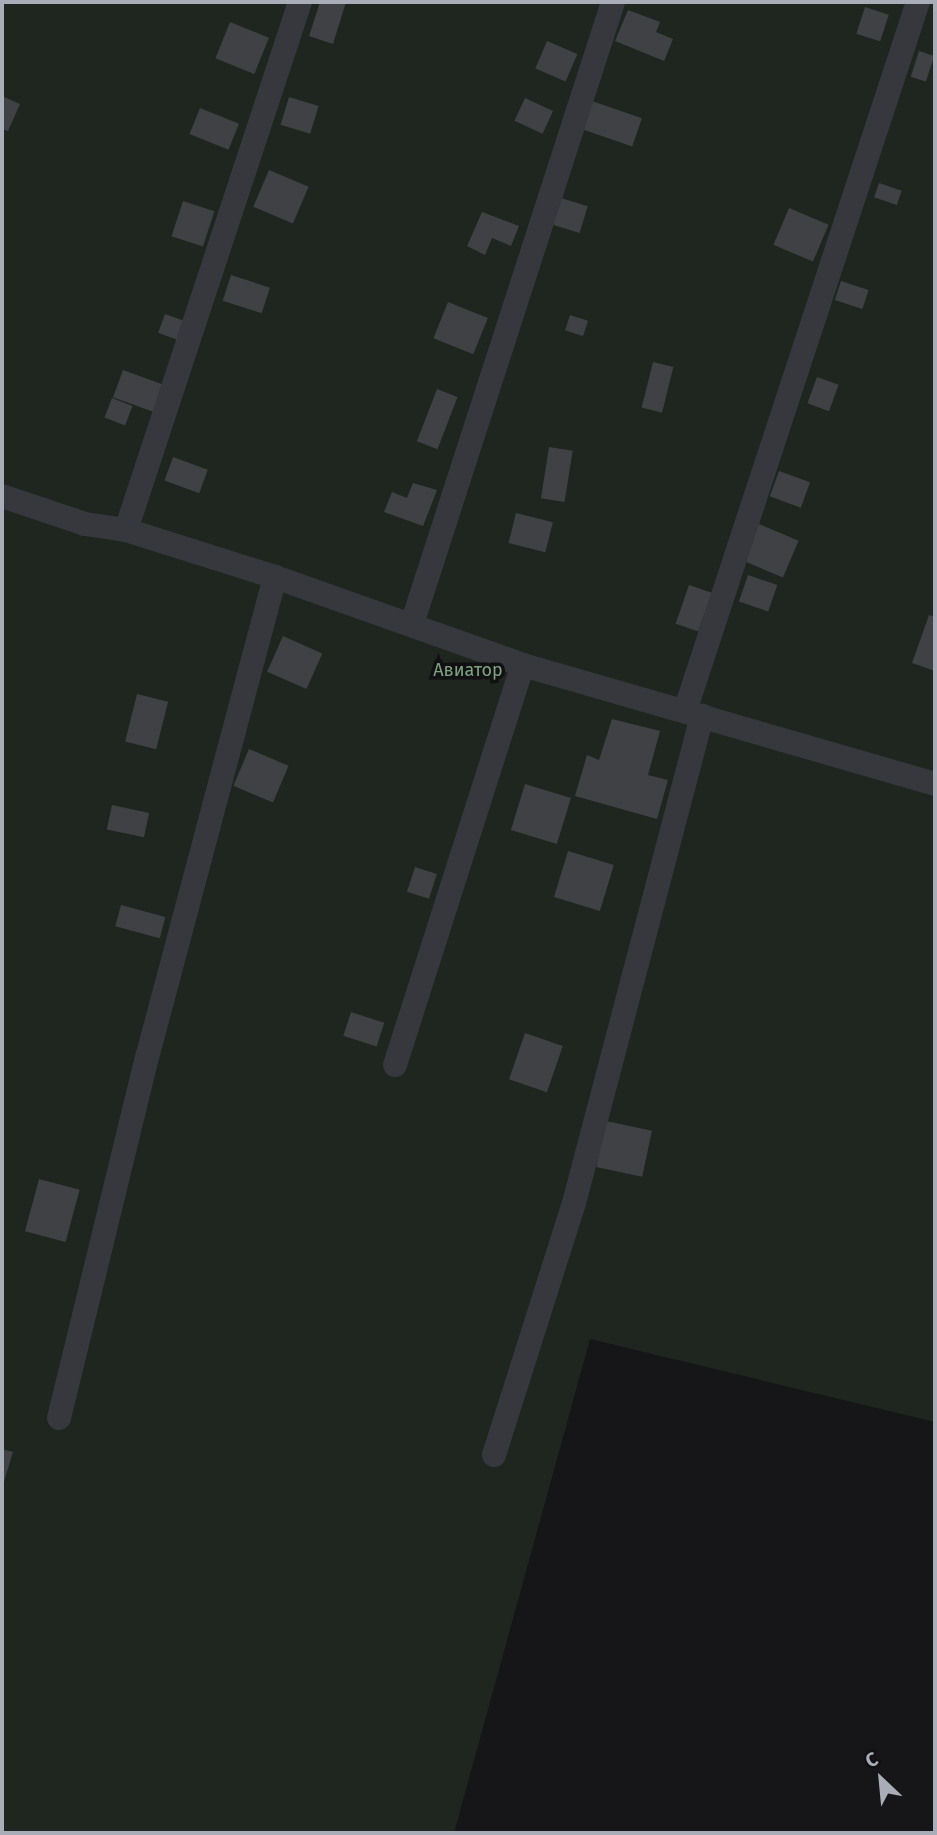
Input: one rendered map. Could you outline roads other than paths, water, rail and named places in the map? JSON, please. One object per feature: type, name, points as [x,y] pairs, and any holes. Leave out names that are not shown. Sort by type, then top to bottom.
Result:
[{"type":"street","points":[[127,530],[300,2]]},
{"type":"street","points":[[412,624],[612,2]]},
{"type":"street","points":[[494,1455],[574,1203],[693,714],[918,2]]},
{"type":"street","points":[[2,496],[85,524],[127,530],[275,577],[523,665],[935,785]]},
{"type":"street","points":[[59,1418],[148,1054],[275,577]]},
{"type":"street","points":[[395,1065],[523,665]]},
{"type":"park label","name":"Авиатор","points":[[468,670]]}]
